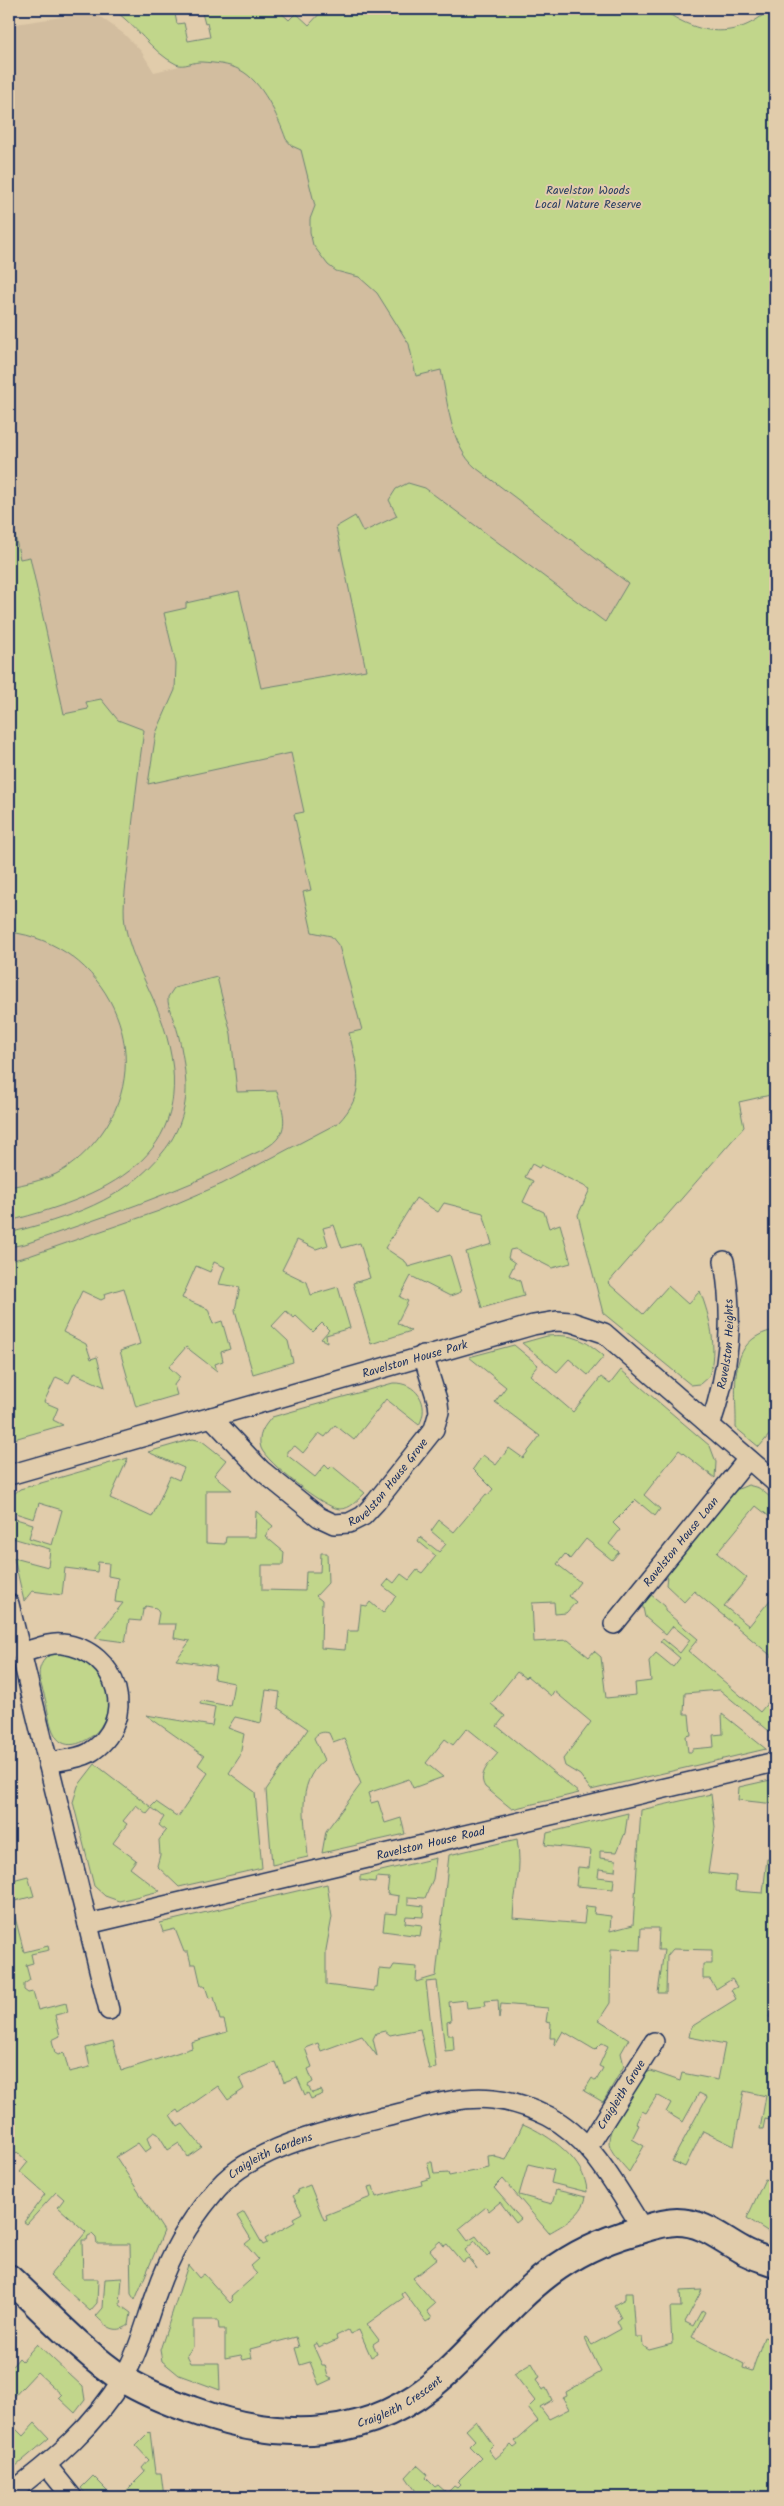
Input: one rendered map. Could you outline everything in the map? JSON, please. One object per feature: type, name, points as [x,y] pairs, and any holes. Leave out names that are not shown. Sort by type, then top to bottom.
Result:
[{"type":"street","name":"Ravelston Heights","points":[[710,1426],[727,1366],[730,1344],[731,1315],[724,1261]]},
{"type":"street","name":"Ravelston House Park","points":[[9,1475],[423,1355],[545,1322],[571,1322],[586,1325],[604,1333],[775,1482]]},
{"type":"street","name":"Ravelston House Grove","points":[[211,1416],[261,1470],[319,1517],[334,1524],[349,1523],[363,1516],[376,1502],[434,1429],[438,1403],[423,1355]]},
{"type":"street","name":"Ravelston House Loan","points":[[614,1624],[748,1459]]},
{"type":"street","points":[[9,1604],[109,2010]]},
{"type":"street","points":[[21,1653],[59,1643],[71,1645],[93,1656],[104,1665],[117,1689],[117,1714],[112,1727],[99,1745],[87,1754],[48,1763]]},
{"type":"street","name":"Ravelston House Road","points":[[88,1924],[775,1762]]},
{"type":"street","name":"Craigleith Grove","points":[[588,2147],[654,2042]]},
{"type":"street","name":"Craigleith Gardens","points":[[9,2494],[47,2466],[87,2426],[123,2379],[140,2342],[157,2290],[185,2230],[212,2194],[239,2169],[276,2150],[345,2127],[446,2102],[492,2098],[518,2104],[549,2116],[588,2147],[643,2229]]},
{"type":"street","name":"Craigleith Crescent","points":[[9,2278],[101,2362],[123,2379],[182,2406],[231,2423],[261,2430],[312,2432],[360,2424],[385,2414],[428,2388],[532,2285],[558,2265],[580,2252],[643,2229],[676,2222],[694,2224],[716,2232],[751,2254],[775,2263]]},
{"type":"street","points":[[47,2466],[72,2497]]},
{"type":"shaded area","points":[[88,13],[99,16],[124,34],[141,51],[154,72],[214,58],[274,67],[628,583],[775,1051],[9,1307],[9,25]]},
{"type":"green space","name":"Ravelston Woods Local Nature Reserve","points":[[112,9],[151,9],[152,13],[174,9],[177,24],[184,23],[188,41],[210,37],[201,9],[277,9],[289,20],[296,13],[309,25],[324,9],[662,9],[675,18],[689,24],[716,31],[744,26],[770,9],[775,9],[775,1094],[739,1102],[744,1127],[608,1283],[643,1314],[668,1286],[688,1304],[700,1291],[710,1322],[713,1355],[709,1376],[700,1384],[691,1385],[603,1313],[578,1215],[590,1189],[541,1165],[539,1168],[532,1164],[525,1177],[533,1181],[523,1202],[544,1212],[549,1228],[560,1224],[571,1263],[552,1268],[515,1249],[510,1250],[508,1258],[515,1263],[509,1275],[520,1281],[524,1296],[482,1308],[466,1252],[492,1244],[483,1213],[444,1203],[438,1212],[416,1198],[385,1248],[406,1262],[408,1267],[450,1255],[461,1292],[450,1296],[411,1276],[400,1297],[408,1301],[397,1323],[411,1331],[371,1344],[353,1283],[370,1278],[360,1243],[342,1248],[334,1225],[323,1228],[328,1245],[316,1249],[297,1240],[282,1270],[307,1282],[311,1295],[338,1287],[350,1328],[326,1335],[327,1342],[321,1339],[329,1330],[322,1323],[313,1332],[296,1316],[294,1318],[286,1311],[272,1326],[288,1341],[293,1362],[253,1374],[235,1310],[240,1287],[219,1284],[225,1267],[214,1262],[210,1272],[196,1266],[182,1298],[208,1309],[213,1324],[222,1321],[230,1349],[221,1352],[223,1361],[215,1364],[217,1371],[186,1347],[169,1367],[180,1377],[174,1385],[177,1395],[136,1407],[120,1351],[140,1344],[124,1288],[104,1294],[105,1298],[101,1300],[82,1291],[63,1332],[86,1344],[91,1359],[97,1357],[105,1387],[74,1373],[69,1383],[56,1377],[44,1402],[58,1408],[53,1420],[63,1425],[14,1439],[9,1420],[9,1261],[29,1256],[159,1211],[222,1184],[338,1123],[347,1112],[357,1091],[357,1070],[349,1033],[362,1030],[339,946],[331,936],[312,932],[303,892],[311,890],[294,814],[304,812],[291,753],[148,784],[156,733],[175,690],[176,664],[164,613],[186,608],[186,603],[239,591],[261,688],[366,670],[336,527],[355,516],[363,532],[397,516],[389,500],[396,489],[408,483],[425,488],[605,622],[628,583],[476,468],[467,459],[455,436],[451,423],[441,370],[416,376],[409,344],[377,293],[359,277],[336,271],[328,265],[313,245],[310,219],[315,206],[301,150],[292,146],[286,139],[274,110],[255,82],[240,70],[227,65],[202,62],[176,64],[167,59],[129,22]]},
{"type":"green space","points":[[9,507],[20,559],[30,557],[64,714],[88,709],[86,702],[101,699],[118,720],[144,730],[125,891],[124,917],[132,950],[163,1024],[173,1068],[172,1105],[161,1135],[142,1160],[115,1181],[84,1197],[9,1221],[9,1187],[56,1174],[75,1162],[86,1151],[101,1134],[118,1103],[125,1070],[123,1038],[113,1007],[96,980],[72,957],[43,941],[9,932]]},
{"type":"green space","points":[[217,977],[231,1034],[237,1092],[277,1091],[284,1119],[282,1130],[277,1139],[260,1151],[192,1183],[109,1215],[25,1244],[9,1247],[9,1233],[52,1221],[94,1205],[131,1183],[148,1169],[163,1152],[177,1129],[183,1112],[186,1094],[186,1078],[182,1052],[168,997],[174,988]]},
{"type":"green space","points":[[775,1330],[775,1428],[759,1447],[736,1428],[737,1368],[741,1355],[748,1344],[759,1335]]},
{"type":"green space","points":[[547,1336],[564,1336],[578,1339],[590,1345],[604,1356],[588,1375],[569,1359],[557,1372],[522,1343]]},
{"type":"green space","points":[[514,1345],[538,1365],[530,1375],[573,1412],[601,1377],[610,1384],[621,1370],[710,1446],[716,1462],[715,1478],[679,1450],[644,1495],[660,1509],[655,1516],[636,1500],[613,1523],[620,1530],[609,1544],[619,1552],[612,1560],[586,1539],[570,1559],[565,1554],[557,1564],[580,1582],[569,1596],[576,1602],[566,1613],[555,1614],[554,1602],[532,1603],[534,1642],[568,1640],[589,1657],[594,1651],[601,1657],[606,1698],[636,1695],[635,1683],[651,1681],[649,1661],[656,1653],[673,1667],[680,1658],[660,1641],[663,1639],[680,1653],[690,1640],[673,1626],[666,1635],[645,1617],[642,1603],[650,1594],[665,1606],[665,1611],[698,1639],[688,1651],[760,1712],[770,1700],[775,1704],[775,1736],[720,1690],[685,1693],[684,1714],[689,1714],[691,1735],[686,1736],[688,1752],[692,1752],[692,1749],[714,1747],[713,1735],[723,1734],[722,1714],[766,1749],[591,1790],[580,1775],[565,1766],[563,1759],[591,1722],[554,1691],[551,1696],[527,1676],[525,1678],[517,1672],[491,1704],[505,1716],[497,1726],[579,1793],[512,1809],[485,1787],[483,1782],[483,1773],[498,1753],[467,1728],[453,1745],[445,1739],[426,1763],[443,1777],[413,1788],[409,1779],[368,1793],[371,1803],[378,1801],[385,1823],[401,1818],[405,1834],[322,1853],[326,1831],[361,1784],[344,1738],[333,1742],[329,1733],[322,1732],[314,1738],[324,1760],[315,1770],[305,1793],[304,1818],[308,1857],[272,1865],[266,1790],[308,1729],[278,1708],[280,1692],[266,1690],[261,1723],[235,1717],[228,1728],[244,1734],[240,1756],[229,1773],[255,1792],[262,1868],[179,1887],[157,1866],[160,1855],[159,1840],[166,1831],[159,1825],[164,1817],[152,1808],[147,1814],[136,1805],[123,1821],[127,1824],[113,1843],[136,1860],[130,1868],[160,1891],[119,1901],[105,1896],[94,1886],[73,1802],[78,1786],[95,1764],[151,1807],[156,1802],[178,1817],[208,1773],[198,1765],[204,1756],[146,1715],[212,1726],[215,1707],[200,1704],[201,1701],[230,1706],[234,1683],[214,1679],[216,1666],[176,1660],[190,1641],[174,1638],[176,1624],[157,1624],[159,1613],[156,1608],[146,1606],[143,1610],[141,1621],[129,1620],[125,1642],[95,1638],[123,1603],[115,1602],[118,1578],[108,1576],[109,1563],[98,1562],[97,1572],[65,1568],[62,1595],[32,1591],[24,1601],[14,1558],[48,1567],[50,1549],[9,1537],[9,1517],[33,1524],[29,1538],[52,1545],[62,1510],[39,1503],[34,1519],[9,1511],[9,1498],[20,1489],[128,1458],[110,1498],[152,1517],[170,1476],[179,1480],[184,1468],[148,1452],[193,1439],[202,1441],[226,1460],[214,1475],[232,1490],[206,1490],[206,1543],[225,1544],[226,1537],[255,1537],[256,1511],[273,1526],[265,1536],[284,1552],[283,1565],[262,1565],[262,1590],[305,1591],[306,1572],[320,1572],[321,1553],[327,1553],[328,1583],[316,1596],[322,1601],[321,1648],[345,1650],[347,1631],[358,1631],[361,1605],[367,1606],[370,1602],[383,1613],[396,1596],[383,1586],[389,1579],[394,1583],[401,1574],[409,1580],[417,1570],[422,1573],[436,1556],[418,1541],[420,1537],[439,1552],[446,1544],[431,1531],[439,1520],[454,1532],[486,1494],[488,1495],[493,1489],[473,1469],[483,1455],[496,1465],[509,1448],[523,1458],[540,1436],[495,1402],[506,1387],[469,1357]]},
{"type":"green space","points":[[393,1383],[408,1386],[419,1396],[423,1409],[419,1425],[386,1399],[354,1440],[335,1425],[325,1437],[319,1433],[303,1453],[295,1446],[287,1451],[287,1455],[315,1477],[325,1465],[329,1469],[332,1466],[365,1493],[354,1504],[344,1509],[333,1507],[297,1484],[265,1455],[261,1448],[260,1439],[262,1431],[272,1417]]},
{"type":"green space","points":[[748,1485],[759,1488],[775,1501],[775,1521],[756,1506],[717,1553],[747,1578],[724,1606],[749,1626],[775,1594],[775,1659],[694,1591],[684,1602],[666,1585],[667,1575],[736,1490]]},
{"type":"green space","points":[[59,1651],[85,1661],[95,1669],[103,1679],[109,1703],[106,1716],[99,1729],[90,1738],[71,1745],[59,1741],[53,1731],[39,1672],[45,1659]]},
{"type":"green space","points":[[775,1779],[775,1804],[738,1800],[739,1787]]},
{"type":"green space","points":[[711,1794],[715,1827],[708,1873],[736,1876],[735,1891],[763,1893],[767,1859],[775,1860],[775,2009],[772,2008],[769,2017],[775,2020],[775,2071],[772,2083],[775,2084],[775,2121],[765,2119],[763,2129],[760,2129],[766,2096],[744,2091],[734,2146],[703,2131],[685,2167],[672,2161],[707,2097],[699,2093],[683,2122],[666,2112],[671,2103],[657,2095],[646,2113],[642,2111],[636,2123],[639,2125],[632,2139],[644,2146],[629,2172],[614,2154],[609,2140],[611,2131],[620,2110],[643,2074],[651,2071],[680,2081],[682,2073],[718,2080],[725,2044],[689,2037],[691,2027],[736,1999],[731,1990],[737,1987],[732,1979],[716,1989],[710,1979],[703,1979],[703,1964],[712,1964],[712,1950],[673,1949],[667,1956],[666,1993],[658,1993],[664,1950],[658,1950],[659,1928],[641,1928],[640,1950],[611,1949],[610,2003],[599,2020],[629,2039],[621,2053],[624,2066],[603,2102],[584,2091],[592,2078],[596,2081],[603,2068],[599,2066],[608,2046],[602,2043],[595,2050],[563,2031],[555,2045],[555,2038],[550,2038],[551,2023],[546,2022],[548,2008],[501,2004],[499,2019],[498,2000],[485,2001],[486,2006],[467,2008],[466,2000],[449,2002],[451,2021],[447,2022],[448,2035],[453,2035],[454,2050],[445,2051],[437,1981],[426,1982],[436,2068],[429,2069],[420,2029],[390,2035],[385,2031],[376,2033],[373,2039],[377,2056],[362,2036],[321,2051],[318,2043],[305,2048],[312,2067],[308,2069],[313,2082],[308,2085],[312,2093],[321,2090],[323,2094],[311,2099],[308,2093],[305,2095],[297,2077],[284,2082],[276,2062],[239,2078],[244,2089],[228,2100],[218,2086],[179,2113],[177,2110],[170,2115],[178,2127],[183,2124],[202,2147],[188,2157],[179,2143],[168,2150],[158,2134],[154,2132],[147,2138],[151,2148],[145,2152],[138,2143],[116,2157],[164,2231],[135,2300],[131,2294],[130,2244],[97,2244],[96,2238],[92,2234],[88,2236],[87,2240],[82,2240],[83,2279],[98,2279],[97,2303],[90,2311],[50,2275],[86,2232],[58,2207],[64,2199],[56,2192],[27,2224],[24,2222],[45,2194],[20,2172],[28,2162],[17,2152],[9,2161],[9,1881],[28,1876],[34,1896],[11,1902],[24,1952],[48,1946],[49,1950],[31,1954],[33,1963],[26,1965],[30,1980],[24,1984],[24,1990],[28,1993],[33,1992],[38,2010],[66,2003],[68,2012],[55,2015],[60,2036],[52,2040],[55,2053],[58,2055],[64,2053],[69,2072],[90,2067],[86,2048],[113,2041],[121,2071],[192,2048],[191,2042],[227,2032],[224,2020],[220,2020],[214,1997],[209,1998],[205,1986],[201,1986],[196,1964],[191,1964],[188,1952],[184,1952],[175,1929],[163,1932],[160,1923],[327,1884],[332,1917],[326,1950],[326,1985],[374,1991],[374,1987],[377,1987],[379,1969],[391,1970],[394,1965],[417,1967],[416,1982],[436,1976],[449,1855],[517,1839],[519,1871],[513,1918],[584,1924],[586,1906],[595,1907],[594,1914],[611,1916],[610,1931],[633,1925],[641,1810]]},
{"type":"green space","points":[[628,1813],[625,1833],[617,1852],[600,1851],[600,1858],[616,1860],[615,1871],[599,1869],[598,1877],[614,1879],[613,1889],[576,1886],[578,1867],[589,1868],[591,1850],[545,1845],[547,1833]]},
{"type":"green space","points":[[436,1858],[433,1879],[425,1898],[408,1897],[408,1904],[424,1906],[423,1917],[406,1916],[405,1923],[422,1925],[420,1936],[383,1931],[385,1913],[397,1914],[399,1896],[387,1894],[389,1878],[376,1877],[375,1882],[360,1880],[360,1876]]},
{"type":"green space","points":[[523,2124],[554,2142],[573,2159],[585,2180],[587,2192],[551,2183],[554,2170],[528,2164],[519,2195],[552,2204],[556,2190],[586,2197],[584,2204],[572,2219],[549,2233],[503,2179],[494,2188],[521,2219],[516,2223],[500,2202],[489,2211],[486,2207],[459,2229],[468,2241],[476,2236],[490,2254],[487,2257],[475,2241],[465,2250],[477,2269],[468,2258],[462,2262],[447,2244],[444,2246],[440,2241],[430,2250],[437,2259],[413,2278],[435,2304],[427,2311],[432,2318],[426,2322],[404,2292],[401,2294],[403,2298],[367,2324],[379,2340],[373,2344],[377,2354],[371,2357],[359,2330],[350,2334],[348,2330],[336,2336],[337,2340],[326,2345],[319,2347],[317,2343],[313,2345],[322,2365],[325,2365],[328,2377],[332,2379],[319,2385],[310,2362],[300,2365],[295,2348],[299,2347],[296,2337],[250,2349],[252,2358],[243,2360],[241,2355],[225,2358],[225,2329],[219,2329],[218,2320],[193,2320],[193,2347],[187,2355],[191,2363],[219,2363],[220,2390],[179,2375],[162,2361],[160,2350],[188,2265],[199,2278],[204,2274],[230,2303],[233,2300],[231,2297],[257,2274],[250,2266],[258,2259],[245,2244],[251,2239],[237,2216],[244,2212],[263,2245],[267,2243],[265,2239],[295,2222],[293,2218],[302,2213],[293,2196],[298,2193],[297,2190],[310,2185],[324,2220],[327,2219],[326,2215],[371,2197],[368,2187],[373,2186],[376,2197],[422,2185],[421,2181],[431,2178],[427,2162],[432,2162],[434,2174],[448,2173],[449,2176],[489,2168],[488,2156],[496,2155],[495,2157],[506,2160]]},
{"type":"green space","points":[[765,2179],[775,2182],[775,2236],[747,2218]]},
{"type":"green space","points":[[122,2278],[120,2305],[131,2313],[129,2325],[124,2328],[115,2329],[107,2326],[96,2316],[103,2308],[105,2279]]},
{"type":"green space","points":[[702,2290],[685,2322],[693,2326],[702,2310],[705,2312],[692,2337],[744,2364],[743,2368],[752,2371],[764,2337],[775,2340],[775,2497],[420,2497],[406,2477],[417,2465],[428,2475],[426,2478],[435,2487],[438,2485],[447,2493],[454,2486],[457,2488],[460,2485],[457,2482],[481,2458],[469,2446],[475,2440],[466,2430],[476,2421],[493,2445],[488,2450],[495,2459],[511,2445],[514,2448],[518,2445],[515,2441],[538,2421],[528,2408],[535,2401],[514,2374],[532,2363],[540,2377],[536,2379],[542,2390],[546,2388],[552,2400],[540,2407],[549,2419],[569,2409],[563,2398],[567,2396],[566,2392],[601,2372],[585,2339],[587,2338],[592,2345],[621,2329],[617,2321],[621,2318],[614,2305],[625,2299],[625,2293],[632,2293],[635,2337],[642,2337],[643,2346],[649,2350],[672,2344],[670,2307],[681,2307],[680,2291]]},
{"type":"green space","points":[[37,2344],[83,2387],[85,2400],[75,2413],[59,2398],[62,2395],[37,2372],[9,2402],[9,2370],[19,2358],[22,2361]]},
{"type":"green space","points":[[9,2422],[23,2436],[35,2423],[49,2438],[9,2472]]},
{"type":"green space","points":[[150,2432],[155,2473],[161,2473],[164,2497],[127,2497],[123,2494],[145,2472],[142,2468],[149,2460],[136,2446]]},
{"type":"green space","points":[[93,2476],[114,2497],[88,2497],[81,2488]]}]
